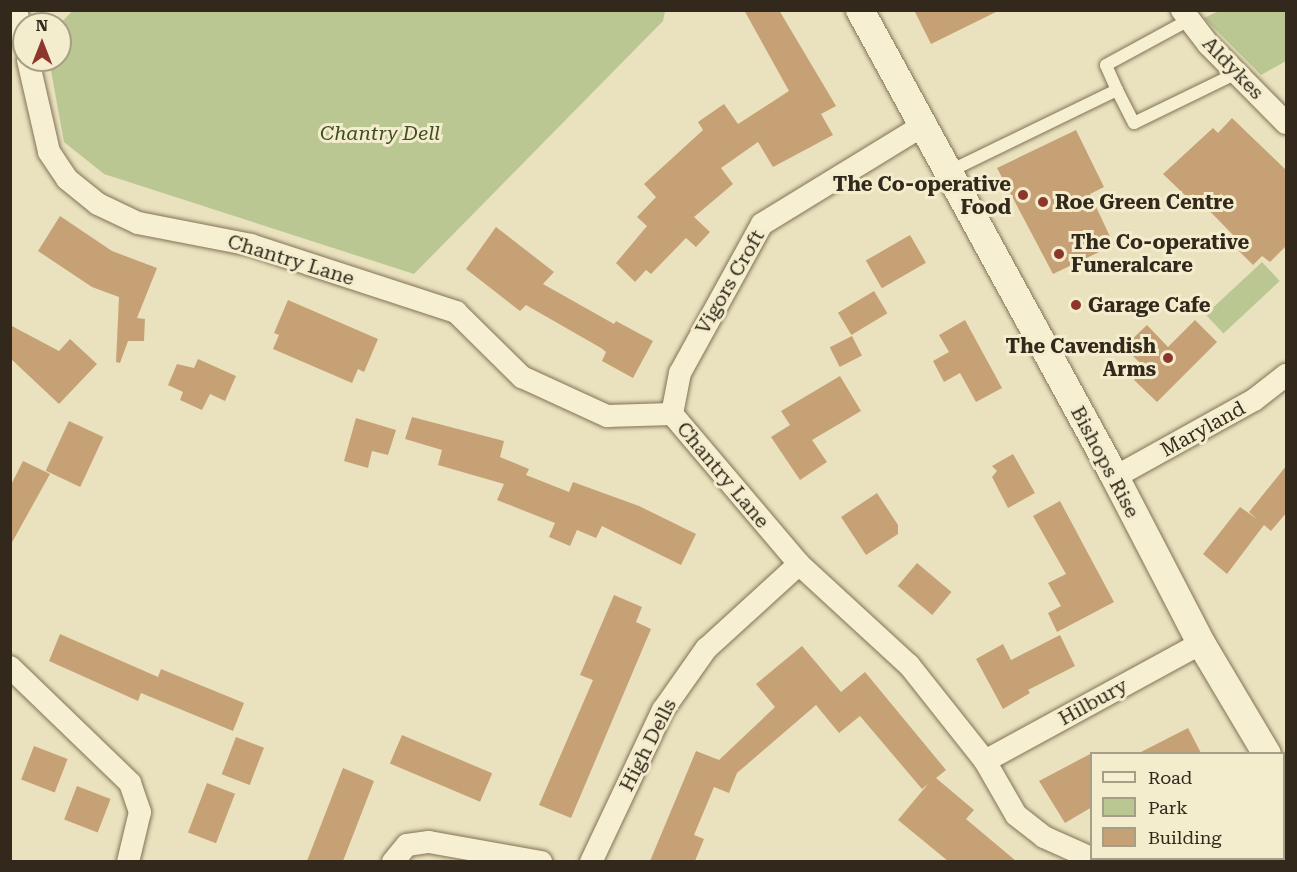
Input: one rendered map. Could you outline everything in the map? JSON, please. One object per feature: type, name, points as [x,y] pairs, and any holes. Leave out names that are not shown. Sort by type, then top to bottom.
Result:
[{"type":"street","name":"Bishops Rise","points":[[860,10],[1115,477],[1201,643],[1266,752]]},
{"type":"street","name":"Aldykes","points":[[1186,15],[1237,73],[1287,123]]},
{"type":"street","name":"Chantry Lane","points":[[31,72],[50,152],[67,179],[98,204],[138,223],[251,245],[456,312],[522,377],[607,416],[672,414],[799,564],[909,665],[985,761],[1016,815],[1044,837],[1090,857]]},
{"type":"street","name":"Vigors Croft","points":[[672,414],[680,373],[762,224],[922,126]]},
{"type":"street","name":"Maryland","points":[[1115,477],[1254,400],[1287,375]]},
{"type":"street","name":"High Dells","points":[[591,861],[663,710],[705,649],[799,564]]},
{"type":"street","name":"Hilbury","points":[[985,761],[1201,643]]},
{"type":"street","points":[[10,667],[130,783],[140,812],[128,861]]},
{"type":"street","points":[[393,861],[407,845],[429,842],[541,861]]},
{"type":"lane","points":[[1186,15],[1106,65],[1134,123],[1237,73]]},
{"type":"lane","points":[[947,172],[1117,90]]},
{"type":"green space","name":"Chantry Dell","points":[[73,10],[665,10],[663,21],[414,274],[104,174],[64,142],[51,72],[72,72],[71,12]]},
{"type":"green space","points":[[1219,11],[1286,11],[1286,61],[1261,75],[1204,18]]},
{"type":"green space","points":[[1262,262],[1280,281],[1223,334],[1206,315]]},
{"type":"green space","points":[[1285,848],[1286,861],[1233,860],[1285,860]]},
{"type":"building","points":[[744,10],[779,10],[836,106],[821,114],[833,135],[773,167],[758,142],[721,168],[733,184],[694,217],[710,232],[696,247],[686,238],[651,274],[646,270],[635,282],[616,263],[647,226],[637,217],[656,197],[644,184],[703,130],[698,122],[724,104],[738,124],[789,91]]},
{"type":"building","points":[[914,10],[1000,10],[931,44]]},
{"type":"building","points":[[1232,118],[1287,171],[1287,245],[1270,262],[1262,256],[1253,265],[1229,241],[1234,236],[1193,194],[1189,199],[1163,174],[1213,128],[1218,133]]},
{"type":"building","name":"Roe Green Centre","points":[[1076,130],[1104,187],[1090,194],[1114,245],[1053,274],[997,168]]},
{"type":"building","points":[[60,216],[112,251],[157,268],[137,318],[145,319],[144,341],[128,341],[120,363],[116,362],[119,297],[92,287],[38,251]]},
{"type":"building","points":[[496,227],[554,272],[543,284],[614,324],[616,321],[653,341],[633,378],[602,361],[606,352],[601,348],[526,305],[520,311],[466,269]]},
{"type":"building","points":[[910,235],[926,263],[882,288],[866,260]]},
{"type":"building","points":[[874,291],[887,313],[851,335],[838,313]]},
{"type":"building","points":[[288,300],[378,339],[364,372],[358,369],[352,383],[273,349],[279,335],[274,333]]},
{"type":"building","points":[[965,320],[1002,388],[976,402],[960,373],[944,382],[933,361],[949,352],[939,335]]},
{"type":"building","name":"The Cavendish Arms","points":[[1195,320],[1217,342],[1157,402],[1134,380],[1145,368],[1124,347],[1147,325],[1168,347]]},
{"type":"building","points":[[10,325],[59,351],[70,339],[97,364],[59,404],[10,358]]},
{"type":"building","points":[[852,336],[862,356],[840,367],[830,347]]},
{"type":"building","points":[[198,359],[236,376],[225,401],[210,394],[202,410],[180,400],[183,392],[168,385],[177,364],[194,368]]},
{"type":"building","points":[[840,376],[861,411],[812,440],[827,462],[800,480],[771,437],[790,425],[781,411]]},
{"type":"building","points":[[412,417],[504,441],[500,457],[529,469],[526,475],[569,492],[573,482],[639,506],[696,534],[681,565],[602,526],[596,538],[577,530],[570,546],[549,537],[555,523],[497,500],[504,484],[438,465],[442,450],[405,439]]},
{"type":"building","points":[[356,418],[396,430],[388,455],[372,451],[368,468],[344,461]]},
{"type":"building","points":[[69,421],[103,437],[80,487],[46,471]]},
{"type":"building","points":[[1013,454],[1035,493],[1008,508],[992,477],[997,471],[992,466]]},
{"type":"building","points":[[23,461],[50,474],[10,546],[10,487]]},
{"type":"building","points":[[1287,465],[1287,512],[1271,531],[1264,525],[1227,574],[1203,554],[1240,507],[1257,519],[1249,512]]},
{"type":"building","points":[[877,493],[898,525],[898,534],[866,555],[841,517]]},
{"type":"building","points":[[1060,501],[1114,602],[1057,632],[1048,613],[1061,606],[1048,583],[1066,574],[1033,516]]},
{"type":"building","points":[[917,563],[951,592],[932,615],[898,586]]},
{"type":"building","points":[[614,595],[642,607],[636,622],[651,629],[571,818],[539,805],[593,680],[580,675]]},
{"type":"building","points":[[60,634],[158,677],[161,669],[244,703],[233,731],[141,693],[138,701],[49,661]]},
{"type":"building","points":[[1060,635],[1075,666],[1028,690],[1030,693],[1003,709],[976,659],[1003,644],[1011,660]]},
{"type":"building","points":[[802,646],[841,692],[865,672],[946,770],[936,778],[974,810],[966,819],[1016,861],[948,861],[898,820],[928,784],[922,789],[860,716],[839,733],[816,705],[737,773],[729,793],[714,787],[694,835],[704,839],[695,861],[650,861],[696,751],[719,760],[775,707],[756,684]]},
{"type":"building","points":[[1188,728],[1200,752],[1141,752]]},
{"type":"building","points":[[402,735],[492,773],[480,802],[390,764]]},
{"type":"building","points":[[236,737],[264,748],[250,785],[222,774]]},
{"type":"building","points":[[34,746],[68,759],[55,793],[21,780]]},
{"type":"building","points":[[1090,754],[1090,808],[1065,823],[1039,781]]},
{"type":"building","points":[[343,768],[374,781],[350,843],[343,861],[307,861]]},
{"type":"building","points":[[207,783],[235,794],[216,843],[188,832]]},
{"type":"building","points":[[77,786],[111,799],[98,833],[64,820]]},
{"type":"place","name":"The Co-operative Food","points":[[1023,195]]},
{"type":"place","name":"Roe Green Centre","points":[[1043,202]]},
{"type":"place","name":"The Co-operative Funeralcare","points":[[1059,254]]},
{"type":"place","name":"Garage Cafe","points":[[1076,305]]},
{"type":"place","name":"The Cavendish Arms","points":[[1168,358]]}]
